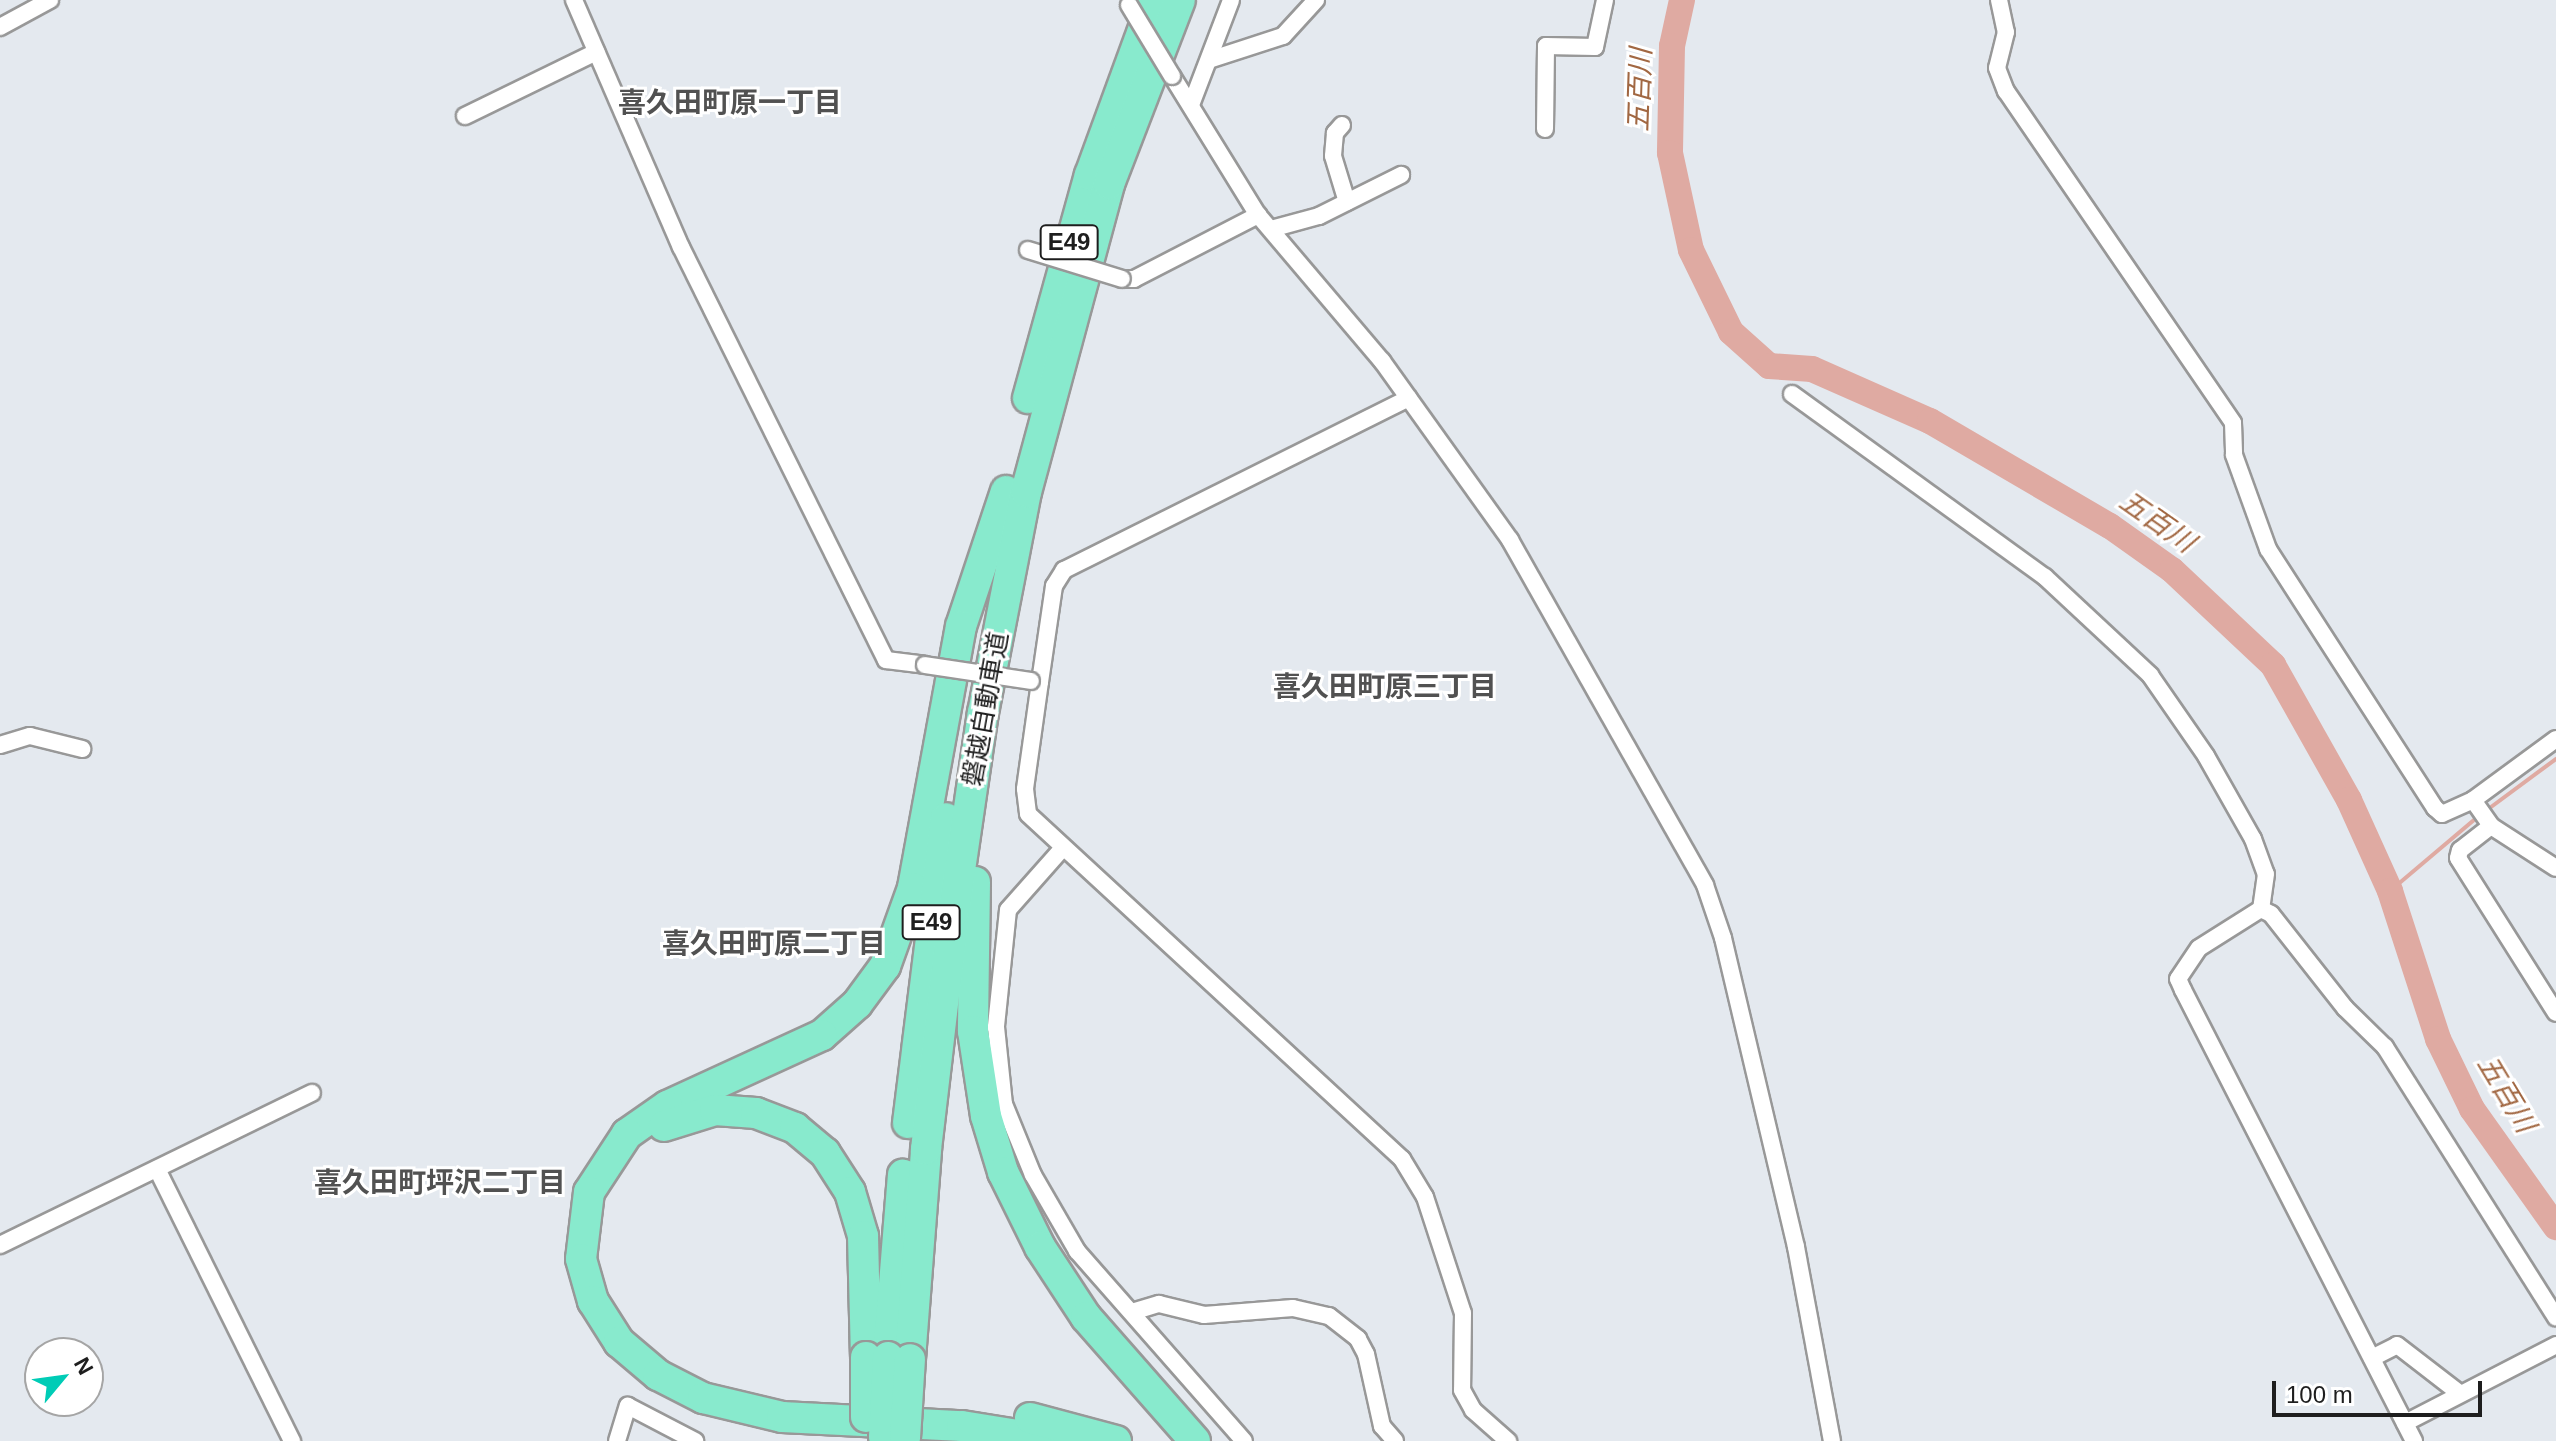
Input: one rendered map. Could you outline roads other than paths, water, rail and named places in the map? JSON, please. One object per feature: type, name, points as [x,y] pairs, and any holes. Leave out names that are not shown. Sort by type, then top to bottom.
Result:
[{"type":"highway","name":"磐越自動車道","points":[[888,1358],[926,1149],[954,911],[1002,614],[1075,298],[1145,83],[1180,0]]},
{"type":"highway","name":"磐越自動車道","points":[[885,1439],[888,1358],[926,958],[962,710],[1006,491],[1053,295],[1090,175],[1137,2]]},
{"type":"highway","points":[[1006,491],[961,626],[913,888],[885,966],[857,1004],[822,1035],[667,1106],[627,1134],[597,1172],[580,1236],[585,1280],[605,1323],[638,1360],[679,1387],[755,1414],[983,1429],[1055,1441]]},
{"type":"highway","points":[[1002,614],[976,859],[973,1031],[986,1116],[1003,1172],[1068,1291],[1195,1441]]},
{"type":"highway","points":[[885,1439],[888,1358],[866,1278],[857,1212],[838,1171],[810,1139],[766,1115],[715,1110],[675,1120],[631,1152],[610,1182],[599,1217],[601,1276],[632,1331],[681,1369],[740,1392],[779,1399],[988,1412],[1056,1423],[1116,1441]]},
{"type":"highway","points":[[1068,1291],[1215,1441]]},
{"type":"highway","points":[[983,1429],[1033,1441]]},
{"type":"street","points":[[0,27],[50,0]]},
{"type":"street","points":[[574,0],[681,247],[886,660],[1036,682]]},
{"type":"street","points":[[1191,105],[1231,0]]},
{"type":"street","points":[[1209,60],[1283,36],[1316,0]]},
{"type":"street","points":[[1545,129],[1546,46],[1595,47],[1605,0]]},
{"type":"street","points":[[1999,0],[2006,32],[1997,53],[1998,77],[2233,423],[2234,455],[2268,549],[2435,808],[2442,814],[2481,813],[2556,868]]},
{"type":"street","points":[[1137,2],[1172,76],[1258,215],[1409,398],[1510,540],[1714,906],[1796,1247],[1832,1441]]},
{"type":"street","points":[[465,116],[596,52]]},
{"type":"street","points":[[1342,125],[1335,133],[1333,156],[1347,202]]},
{"type":"street","points":[[1271,229],[1347,202],[1401,175]]},
{"type":"street","points":[[1024,249],[1122,279],[1134,279],[1258,215]]},
{"type":"street","points":[[1792,394],[2045,577],[2150,675],[2206,756],[2253,839],[2266,874],[2261,909],[2199,948],[2178,979],[2414,1441]]},
{"type":"street","points":[[1409,398],[1064,570],[1054,586],[1036,682],[1024,802],[1034,823],[1061,850],[1402,1159],[1425,1197],[1463,1313],[1462,1390],[1473,1410],[1508,1441]]},
{"type":"street","points":[[0,745],[30,736],[82,749]]},
{"type":"street","points":[[2556,739],[2481,813],[2458,858],[2556,1013]]},
{"type":"street","points":[[1061,850],[1008,910],[997,987],[997,1065],[1015,1134],[1055,1219],[1244,1441]]},
{"type":"street","points":[[2261,909],[2271,914],[2345,1008],[2385,1047],[2556,1317]]},
{"type":"street","points":[[0,1245],[312,1093]]},
{"type":"street","points":[[157,1169],[292,1441]]},
{"type":"street","points":[[1132,1312],[1159,1304],[1204,1315],[1293,1308],[1329,1316],[1358,1339],[1366,1354],[1382,1426],[1395,1441]]},
{"type":"street","points":[[2372,1358],[2397,1345],[2459,1393]]},
{"type":"street","points":[[2405,1423],[2556,1345]]},
{"type":"street","points":[[617,1441],[628,1406],[695,1441]]},
{"type":"waterway","name":"五百川","points":[[1682,0],[1672,46],[1670,153],[1691,250],[1731,332],[1769,366],[1812,369],[1930,421],[2110,526],[2172,570],[2273,665],[2349,800],[2390,891],[2438,1039],[2472,1109],[2556,1227]]},
{"type":"waterway","points":[[2487,810],[2556,759]]},
{"type":"waterway","points":[[2390,891],[2480,815]]},
{"type":"district","name":"喜久田町原一丁目","points":[[730,103]]},
{"type":"district","name":"喜久田町原三丁目","points":[[1385,687]]},
{"type":"district","name":"喜久田町原二丁目","points":[[774,944]]},
{"type":"district","name":"喜久田町坪沢二丁目","points":[[440,1183]]}]
